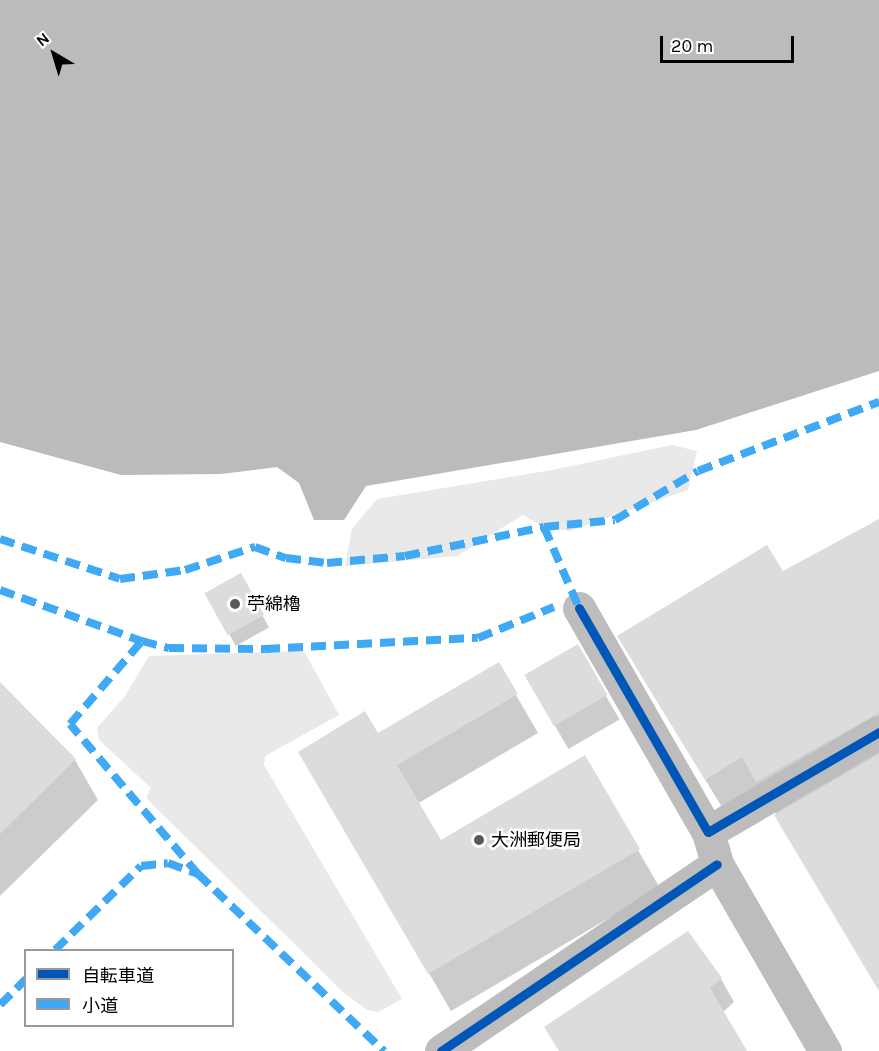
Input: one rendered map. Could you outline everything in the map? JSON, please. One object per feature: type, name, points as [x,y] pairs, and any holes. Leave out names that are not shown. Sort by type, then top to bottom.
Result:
[{"type":"street","points":[[579,608],[708,832],[717,864],[825,1051]]},
{"type":"street","points":[[708,832],[879,732]]},
{"type":"street","points":[[441,1051],[717,864]]},
{"type":"shaded area","points":[[0,0],[879,0],[879,371],[696,430],[366,486],[344,520],[314,520],[299,483],[277,467],[221,474],[121,475],[0,442]]},
{"type":"shaded area","points":[[672,445],[697,451],[688,490],[570,531],[544,527],[523,515],[457,556],[345,566],[352,529],[377,499],[552,470]]},
{"type":"shaded area","points":[[304,651],[339,715],[265,756],[264,765],[402,999],[378,1012],[367,1010],[343,992],[146,798],[151,788],[99,740],[97,728],[125,696],[149,656]]},
{"type":"building","points":[[879,519],[879,713],[756,782],[742,757],[705,780],[617,636],[767,545],[783,571]]},
{"type":"building","name":"苧綿櫓","points":[[241,573],[264,615],[228,635],[204,593]]},
{"type":"building","points":[[578,644],[608,695],[554,726],[524,675]]},
{"type":"building","points":[[499,662],[518,694],[397,765],[441,840],[585,755],[640,849],[428,974],[298,752],[365,711],[378,733]]},
{"type":"building","points":[[0,682],[76,759],[0,834]]},
{"type":"building","points":[[879,754],[879,991],[774,815]]},
{"type":"building","points":[[688,931],[722,978],[710,988],[747,1051],[559,1051],[544,1027]]},
{"type":"marked path","points":[[544,527],[615,520],[698,471],[879,402]]},
{"type":"marked path","points":[[0,539],[120,579],[185,570],[255,547],[286,558],[327,563],[405,556],[544,527],[579,608]]},
{"type":"marked path","points":[[0,590],[142,641]]},
{"type":"marked path","points":[[198,874],[70,724],[142,641],[169,648],[265,649],[478,638],[554,607]]},
{"type":"marked path","points":[[56,949],[141,866],[168,863],[198,874],[384,1051]]},
{"type":"marked path","points":[[0,1005],[24,981]]},
{"type":"cycle path","points":[[579,608],[708,832],[879,732]]},
{"type":"cycle path","points":[[441,1051],[717,864]]},
{"type":"place","name":"苧綿櫓","points":[[235,604]]},
{"type":"place","name":"大洲郵便局","points":[[479,840]]}]
